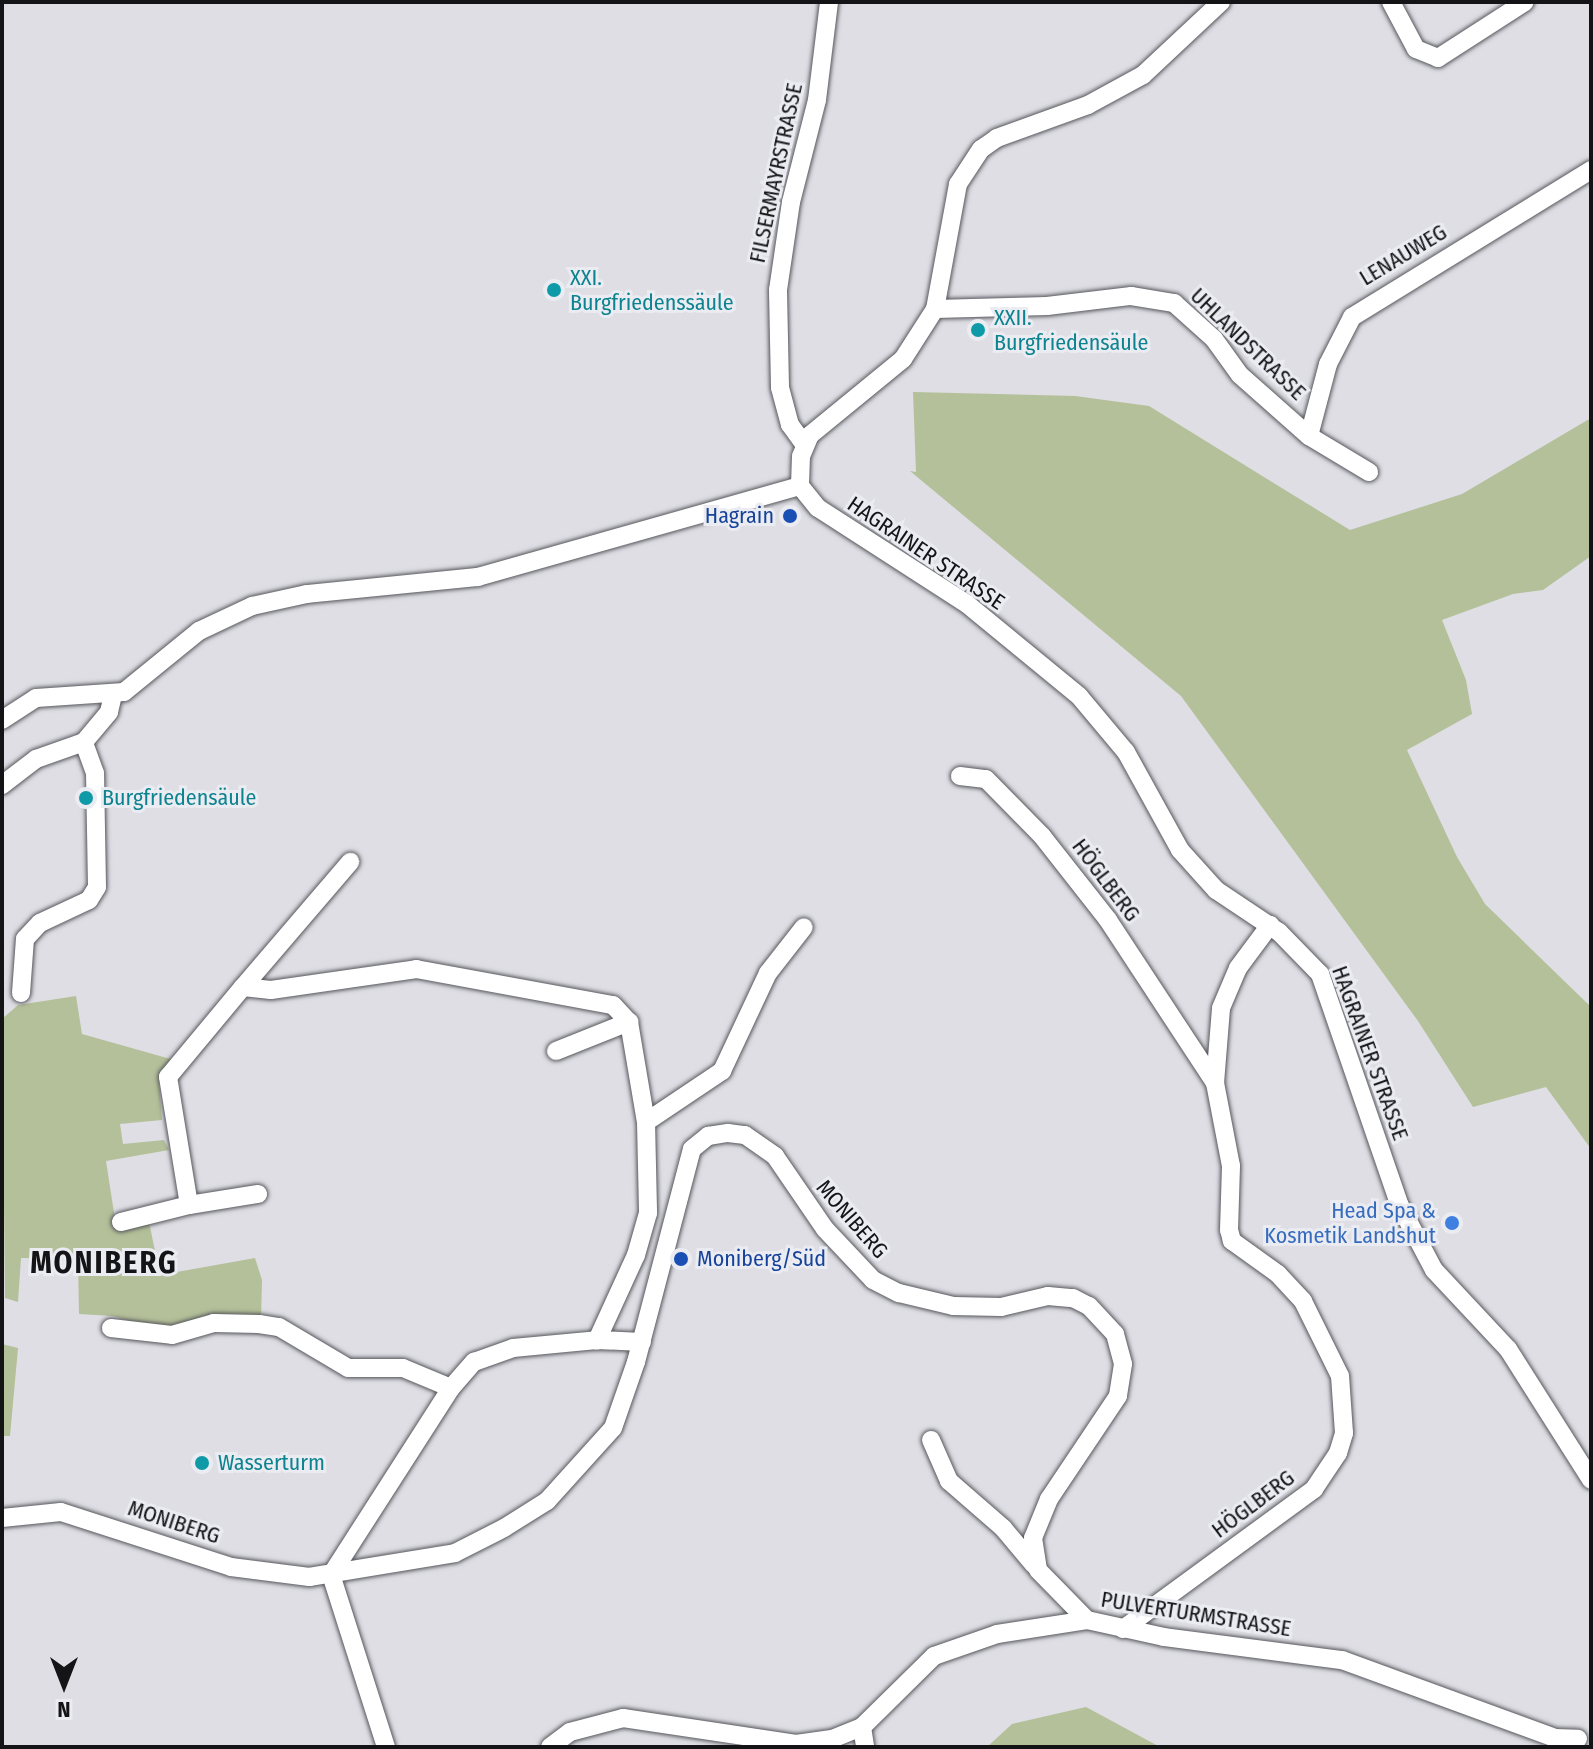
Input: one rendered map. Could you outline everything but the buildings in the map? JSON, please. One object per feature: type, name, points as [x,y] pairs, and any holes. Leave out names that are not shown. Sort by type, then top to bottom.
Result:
[{"type":"street","name":"FILSERMAYRSTRASSE","points":[[804,444],[783,407],[778,290],[791,202],[817,100],[829,2]]},
{"type":"street","points":[[2,720],[36,698],[113,695],[134,686],[199,631],[252,606],[307,594],[478,577],[800,486],[804,444],[832,413],[903,359],[935,309],[958,184],[981,149],[997,138],[1088,105],[1143,75],[1221,2]]},
{"type":"street","points":[[1391,2],[1416,49],[1438,58],[1525,2]]},
{"type":"street","name":"LENAUWEG","points":[[1309,436],[1328,364],[1352,317],[1591,170]]},
{"type":"street","name":"UHLANDSTRASSE","points":[[935,309],[1157,297],[1186,311],[1240,375],[1309,436],[1369,472]]},
{"type":"street","name":"HAGRAINER STRASSE","points":[[800,486],[818,508],[967,604],[1079,696],[1126,752],[1180,850],[1216,890],[1270,925],[1320,974],[1399,1204],[1434,1270],[1508,1349],[1591,1480]]},
{"type":"street","points":[[2,785],[36,759],[84,742],[109,712],[113,695]]},
{"type":"street","points":[[21,993],[25,939],[40,923],[89,900],[97,887],[95,773],[84,742]]},
{"type":"street","name":"HÖGLBERG","points":[[960,776],[986,779],[1042,836],[1108,920],[1215,1083]]},
{"type":"street","points":[[189,1205],[168,1077],[350,862]]},
{"type":"street","name":"HÖGLBERG","points":[[1123,1629],[1314,1489],[1338,1453],[1344,1433],[1340,1376],[1303,1301],[1278,1274],[1232,1241],[1231,1166],[1215,1083],[1226,990],[1270,925]]},
{"type":"street","points":[[646,1122],[722,1071],[768,973],[804,927]]},
{"type":"street","points":[[243,987],[271,990],[416,969],[613,1005],[629,1022],[646,1122],[648,1213],[636,1255],[597,1340]]},
{"type":"street","points":[[556,1051],[629,1022]]},
{"type":"street","name":"MONIBERG","points":[[2,1518],[61,1512],[231,1567],[275,1576],[331,1575],[455,1553],[547,1501],[613,1428],[642,1342],[692,1149],[708,1136],[728,1133],[745,1135],[775,1156],[825,1229],[873,1280],[899,1293],[953,1306],[1001,1307],[1048,1296],[1089,1306],[1115,1334],[1123,1364],[1118,1396],[1049,1499],[1033,1538],[1038,1570]]},
{"type":"street","points":[[121,1222],[189,1205],[258,1194]]},
{"type":"street","points":[[111,1328],[172,1335],[214,1323],[279,1327],[348,1368],[403,1368],[451,1388]]},
{"type":"street","points":[[386,1747],[331,1575],[451,1388],[474,1362],[513,1348],[597,1340],[642,1342]]},
{"type":"street","points":[[931,1440],[949,1481],[1003,1528],[1060,1599],[1087,1620]]},
{"type":"street","name":"PULVERTURMSTRASSE","points":[[550,1747],[570,1732],[623,1718],[796,1744],[832,1739],[862,1727],[934,1656],[997,1634],[1087,1620],[1123,1629],[1342,1660],[1555,1738],[1583,1738]]},
{"type":"street","points":[[862,1727],[865,1747]]},
{"type":"green space","points":[[913,392],[1075,396],[1149,406],[1350,530],[1462,494],[1591,418],[1591,556],[1543,590],[1513,594],[1442,620],[1466,680],[1472,714],[1407,750],[1457,857],[1485,904],[1591,1007],[1591,1149],[1546,1087],[1473,1107],[1418,1021],[1181,696],[910,471],[916,472]]},
{"type":"green space","points":[[76,996],[82,1034],[174,1060],[159,1082],[162,1120],[120,1124],[123,1144],[164,1140],[169,1150],[106,1161],[116,1226],[149,1222],[160,1275],[255,1258],[262,1280],[261,1319],[151,1328],[113,1316],[79,1314],[78,1259],[21,1258],[18,1302],[5,1298],[2,1019],[18,1005]]},
{"type":"green space","points":[[2,1344],[18,1348],[10,1436],[2,1436]]},
{"type":"green space","points":[[1086,1707],[1160,1747],[987,1747],[1012,1724]]},
{"type":"place","name":"XXI. Burgfriedenssäule","points":[[554,290]]},
{"type":"place","name":"XXII. Burgfriedensäule","points":[[978,330]]},
{"type":"place","name":"Hagrain","points":[[790,516]]},
{"type":"place","name":"Burgfriedensäule","points":[[86,798]]},
{"type":"place","name":"Head Spa & Kosmetik Landshut","points":[[1452,1223]]},
{"type":"place","name":"Moniberg/Süd","points":[[681,1259]]},
{"type":"place","name":"Wasserturm","points":[[202,1463]]},
{"type":"district","name":"MONIBERG","points":[[104,1263]]}]
